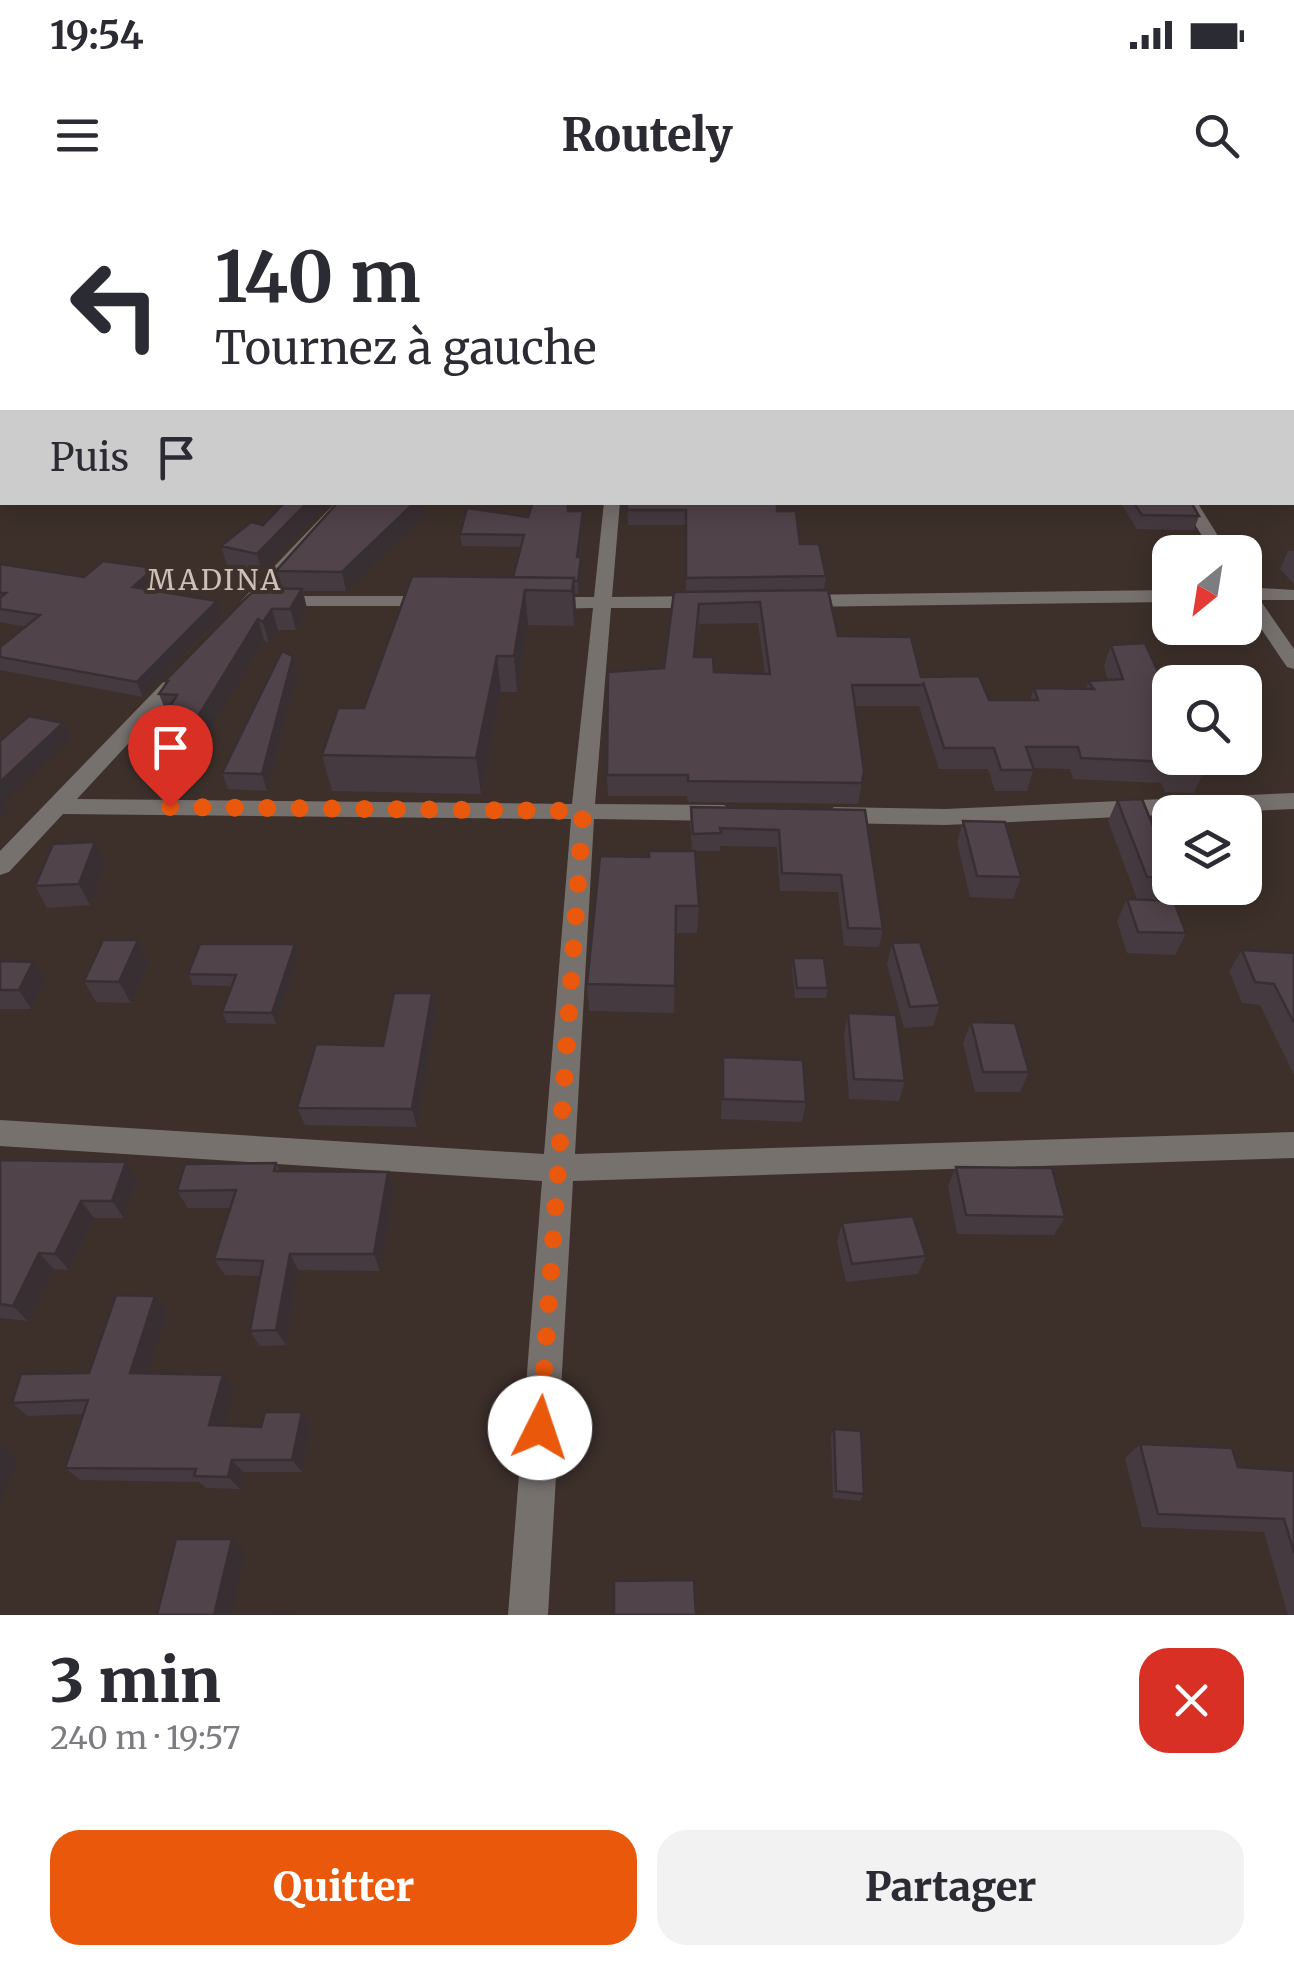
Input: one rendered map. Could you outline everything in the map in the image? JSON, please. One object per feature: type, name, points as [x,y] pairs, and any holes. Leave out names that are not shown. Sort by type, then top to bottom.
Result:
[{"type":"street","points":[[227,627],[343,505]]},
{"type":"street","points":[[528,1615],[583,811],[612,505]]},
{"type":"street","points":[[1191,505],[1209,535]]},
{"type":"street","points":[[1262,594],[1294,595]]},
{"type":"street","points":[[779,601],[1152,596]]},
{"type":"street","points":[[253,600],[448,602]]},
{"type":"street","points":[[525,603],[720,602]]},
{"type":"street","points":[[1262,617],[1294,663]]},
{"type":"street","points":[[0,866],[201,654]]},
{"type":"street","points":[[812,815],[945,817],[1294,800]]},
{"type":"street","points":[[57,806],[754,814]]},
{"type":"street","points":[[0,1133],[558,1168],[1294,1145]]},
{"type":"building","points":[[282,505],[305,505],[257,554],[221,546],[251,522],[263,525]]},
{"type":"building","points":[[335,505],[412,505],[342,572],[276,571]]},
{"type":"building","points":[[532,505],[568,505],[568,511],[583,511],[578,581],[513,577],[524,535],[460,534],[467,508],[528,517]]},
{"type":"building","points":[[627,505],[777,505],[777,511],[796,511],[800,544],[819,544],[826,576],[686,578],[686,510],[627,510]]},
{"type":"building","points":[[1135,505],[1193,505],[1199,516],[1142,515]]},
{"type":"building","points":[[103,561],[154,568],[133,587],[217,601],[137,682],[0,657],[0,647],[40,615],[0,609],[0,598],[6,593],[0,593],[0,564],[84,577]]},
{"type":"building","points":[[412,576],[574,578],[572,591],[525,590],[514,656],[497,656],[476,758],[322,755],[338,708],[364,708]]},
{"type":"building","points":[[257,588],[302,589],[290,609],[272,609],[263,622],[258,619],[175,754],[142,751],[177,695],[159,694],[165,681]]},
{"type":"building","points":[[828,590],[838,636],[911,637],[921,677],[979,676],[989,700],[1038,700],[1034,688],[1094,689],[1088,681],[1123,679],[1111,645],[1145,643],[1155,665],[1152,761],[1081,758],[1078,747],[1026,747],[1034,770],[1001,770],[994,748],[944,748],[924,685],[852,685],[864,771],[862,783],[688,781],[688,775],[607,775],[608,672],[664,668],[674,592]],"holes":[[[760,602],[770,674],[714,672],[713,657],[694,657],[699,604]]]},
{"type":"building","points":[[282,651],[293,656],[262,774],[222,773]]},
{"type":"building","points":[[29,716],[63,723],[0,782],[0,741]]},
{"type":"building","points":[[1142,799],[1152,824],[1152,877],[1147,877],[1117,800]]},
{"type":"building","points":[[691,807],[865,810],[883,929],[848,928],[841,875],[782,873],[779,830],[720,828],[721,833],[693,834]]},
{"type":"building","points":[[963,821],[1005,822],[1021,877],[977,876]]},
{"type":"building","points":[[95,842],[79,884],[35,886],[53,844]]},
{"type":"building","points":[[649,851],[695,851],[699,906],[676,906],[675,986],[587,984],[600,856],[649,857]]},
{"type":"building","points":[[1127,899],[1176,905],[1186,933],[1138,932]]},
{"type":"building","points":[[103,940],[138,940],[119,982],[84,981]]},
{"type":"building","points":[[920,942],[940,1005],[910,1007],[892,943]]},
{"type":"building","points":[[200,944],[295,944],[272,1013],[222,1012],[236,975],[188,974]]},
{"type":"building","points":[[1242,950],[1294,953],[1294,1023],[1274,984],[1255,982]]},
{"type":"building","points":[[793,958],[824,958],[828,988],[797,988]]},
{"type":"building","points":[[0,961],[33,962],[19,990],[0,990]]},
{"type":"building","points":[[394,993],[432,993],[412,1109],[297,1108],[316,1044],[383,1046]]},
{"type":"building","points":[[848,1013],[896,1015],[905,1081],[854,1079]]},
{"type":"building","points":[[971,1022],[1015,1023],[1029,1072],[983,1072]]},
{"type":"building","points":[[723,1057],[803,1060],[806,1102],[723,1099]]},
{"type":"building","points":[[0,1160],[126,1162],[112,1201],[81,1201],[55,1254],[39,1253],[13,1306],[0,1304]]},
{"type":"building","points":[[276,1163],[274,1171],[388,1172],[374,1254],[290,1254],[276,1330],[250,1331],[263,1261],[214,1259],[236,1190],[177,1191],[185,1164]]},
{"type":"building","points":[[956,1167],[1052,1168],[1065,1217],[966,1215]]},
{"type":"building","points":[[913,1216],[926,1256],[852,1264],[842,1223]]},
{"type":"building","points":[[116,1295],[155,1296],[130,1373],[223,1375],[209,1425],[261,1427],[265,1412],[302,1412],[292,1460],[232,1460],[228,1477],[194,1476],[196,1469],[65,1468],[88,1400],[12,1403],[21,1374],[89,1373]]},
{"type":"building","points":[[834,1429],[861,1431],[864,1494],[836,1491]]},
{"type":"building","points":[[1140,1444],[1232,1448],[1238,1467],[1294,1471],[1294,1553],[1284,1519],[1158,1514]]},
{"type":"building","points":[[176,1539],[232,1539],[214,1615],[157,1615]]},
{"type":"building","points":[[694,1580],[696,1615],[614,1615],[614,1581]]},
{"type":"district","name":"MADINA","points":[[215,580]]},
{"type":"route","points":[[170,807],[583,811],[540,1428]]}]
